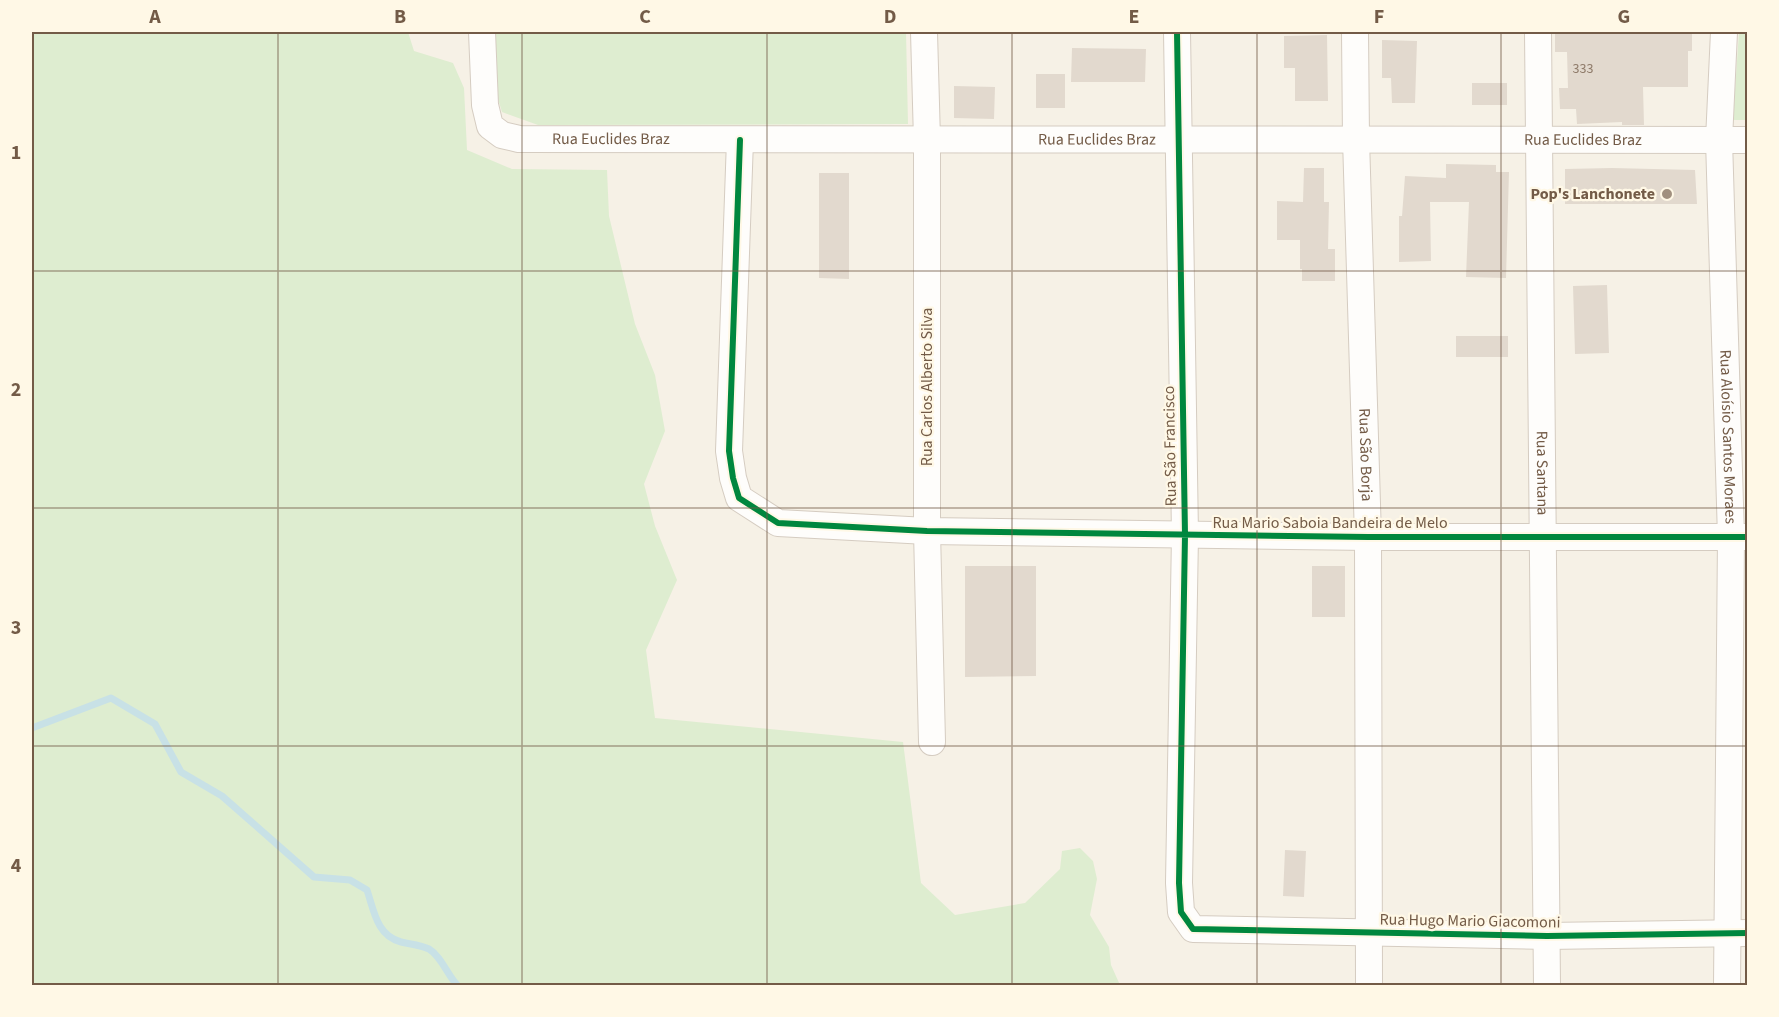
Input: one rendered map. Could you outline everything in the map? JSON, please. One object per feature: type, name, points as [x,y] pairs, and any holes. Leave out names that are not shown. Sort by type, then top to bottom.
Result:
[{"type":"street","name":"Rua Euclides Braz","points":[[482,32],[485,105],[490,126],[502,135],[519,139],[1748,140]]},
{"type":"street","name":"Rua Carlos Alberto Silva","points":[[924,32],[927,140],[927,531],[932,742]]},
{"type":"street","name":"Rua São Francisco","points":[[1177,32],[1185,535],[1179,884],[1181,912],[1193,929]]},
{"type":"street","name":"Rua São Borja","points":[[1355,32],[1368,537],[1369,986]]},
{"type":"street","name":"Rua Santana","points":[[1538,32],[1547,986]]},
{"type":"street","name":"Rua Aloísio Santos Moraes","points":[[1724,32],[1719,140],[1739,537],[1737,933],[1727,986]]},
{"type":"street","name":"Rua Mario Saboia Bandeira de Melo","points":[[740,140],[729,451],[739,498],[778,523],[927,531],[1185,535],[1739,537]]},
{"type":"street","name":"Rua Hugo Mario Giacomoni","points":[[1193,929],[1547,936],[1737,933]]},
{"type":"green space","points":[[32,32],[408,32],[414,51],[453,63],[464,88],[467,150],[512,169],[607,170],[609,216],[635,324],[655,375],[665,431],[644,484],[655,526],[677,580],[646,650],[655,718],[903,742],[921,883],[955,915],[1025,903],[1060,869],[1062,851],[1080,848],[1093,861],[1097,879],[1090,915],[1109,947],[1111,965],[1120,985],[32,985]]},
{"type":"green space","points":[[489,32],[906,32],[908,124],[538,125],[502,112],[491,76]]},
{"type":"green space","points":[[1739,32],[1747,32],[1747,120],[1733,120]]},
{"type":"building","points":[[1555,32],[1692,32],[1692,51],[1688,51],[1688,87],[1643,87],[1644,125],[1622,125],[1622,122],[1577,124],[1576,109],[1560,109],[1559,88],[1568,88],[1567,52],[1555,52]]},
{"type":"building","points":[[1327,35],[1328,101],[1295,101],[1295,68],[1284,68],[1284,36]]},
{"type":"building","points":[[1382,40],[1417,41],[1415,103],[1392,103],[1391,78],[1382,78]]},
{"type":"building","points":[[1072,48],[1146,49],[1145,82],[1071,82]]},
{"type":"building","points":[[1036,74],[1065,74],[1065,108],[1036,108]]},
{"type":"building","points":[[1472,83],[1507,83],[1507,105],[1472,105]]},
{"type":"building","points":[[954,86],[995,87],[994,119],[954,118]]},
{"type":"building","points":[[1446,164],[1496,165],[1496,172],[1509,172],[1506,278],[1466,277],[1469,202],[1430,202],[1431,261],[1399,262],[1399,216],[1402,216],[1405,176],[1446,178]]},
{"type":"building","points":[[1304,168],[1324,168],[1324,202],[1329,202],[1328,249],[1335,249],[1335,281],[1302,281],[1300,240],[1277,240],[1277,201],[1303,202]]},
{"type":"building","points":[[1565,169],[1695,170],[1697,204],[1565,204]]},
{"type":"building","points":[[819,173],[849,173],[849,279],[819,278]]},
{"type":"building","points":[[1607,285],[1609,353],[1575,354],[1573,286]]},
{"type":"building","points":[[1456,336],[1508,336],[1508,357],[1456,357]]},
{"type":"building","points":[[965,566],[1036,566],[1036,676],[965,677]]},
{"type":"building","points":[[1312,566],[1345,566],[1345,617],[1312,617]]},
{"type":"building","points":[[1285,850],[1306,851],[1304,897],[1283,896]]},
{"type":"waterway","points":[[32,728],[111,698],[155,724],[181,772],[222,796],[314,877],[350,880],[367,890],[378,922],[387,934],[393,939],[434,952],[458,986]]},
{"type":"cycle path","points":[[1177,32],[1185,535],[1179,883],[1181,912],[1193,929],[1547,936],[1748,933]]},
{"type":"cycle path","points":[[740,140],[729,451],[739,498],[778,523],[927,531],[1368,537],[1748,537]]},
{"type":"place","name":"Pop's Lanchonete","points":[[1667,194]]}]
